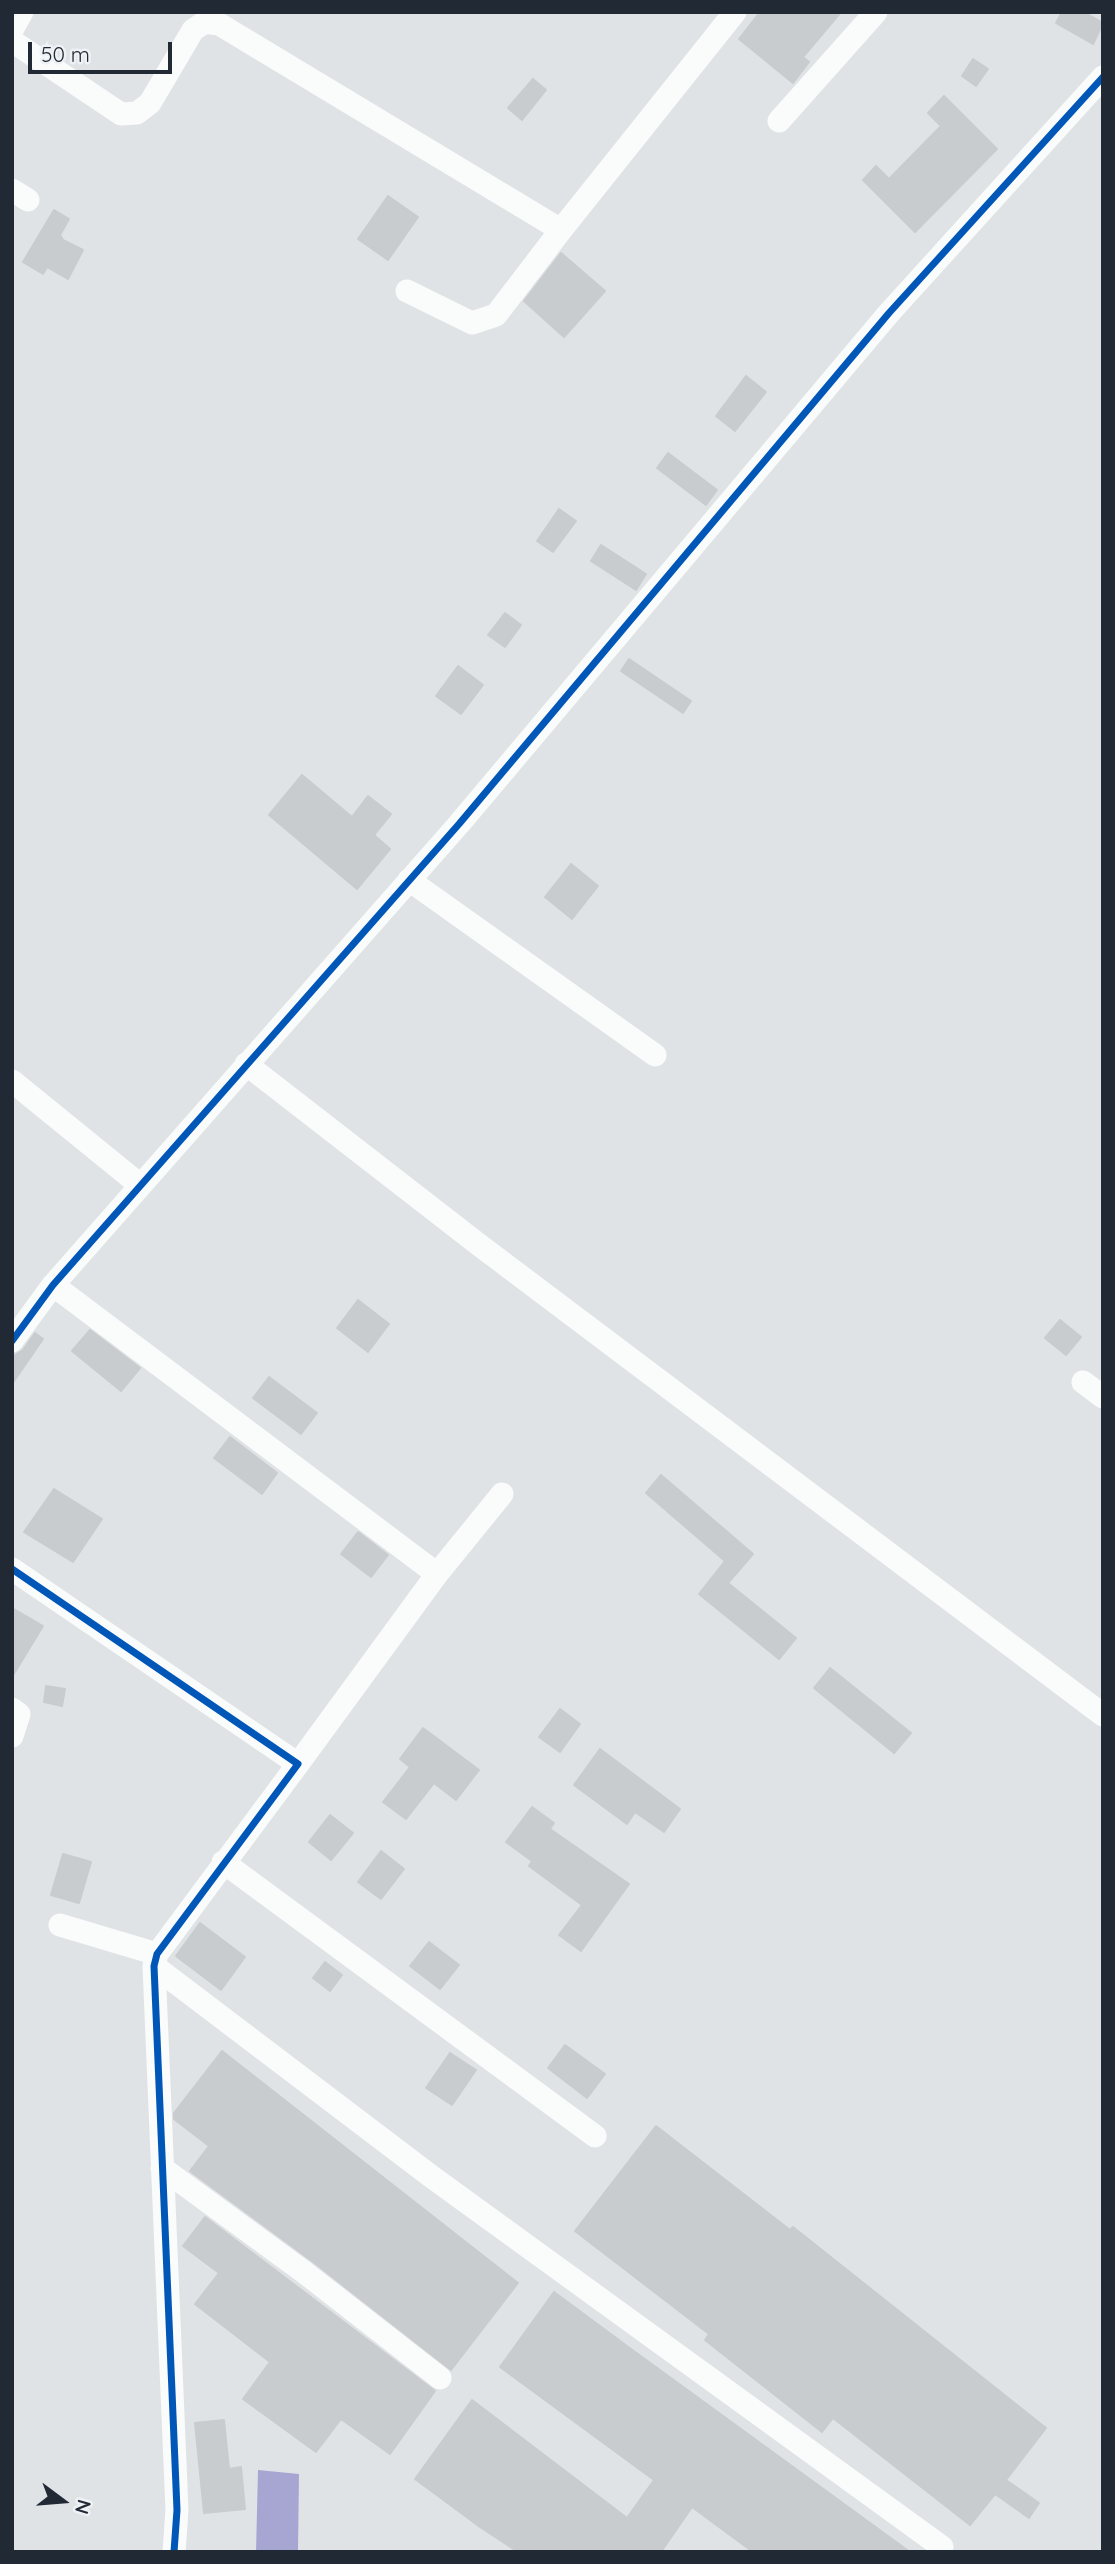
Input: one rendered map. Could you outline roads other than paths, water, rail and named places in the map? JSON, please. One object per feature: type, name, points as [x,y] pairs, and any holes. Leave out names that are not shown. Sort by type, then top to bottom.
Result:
[{"type":"street","points":[[12,30],[22,12]]},
{"type":"street","points":[[407,291],[472,323],[496,314],[735,12]]},
{"type":"street","points":[[779,121],[876,12]]},
{"type":"street","points":[[12,41],[121,114],[136,113],[150,103],[193,30],[207,17],[561,230]]},
{"type":"street","points":[[12,1341],[53,1285],[409,880],[889,313],[1103,77]]},
{"type":"street","points":[[409,880],[655,1055]]},
{"type":"street","points":[[246,1064],[478,1244],[1103,1714]]},
{"type":"street","points":[[12,1082],[140,1185]]},
{"type":"street","points":[[53,1285],[437,1574]]},
{"type":"street","points":[[1083,1382],[1103,1397]]},
{"type":"street","points":[[174,2552],[177,2510],[156,1960],[223,1862],[437,1574],[502,1493]]},
{"type":"street","points":[[12,1569],[298,1764]]},
{"type":"street","points":[[12,1709],[19,1714],[12,1736]]},
{"type":"street","points":[[223,1862],[595,2136]]},
{"type":"street","points":[[60,1925],[156,1960],[432,2176],[942,2547]]},
{"type":"street","points":[[162,2168],[440,2378]]},
{"type":"water","points":[[258,2470],[299,2474],[298,2552],[256,2552]]}]
